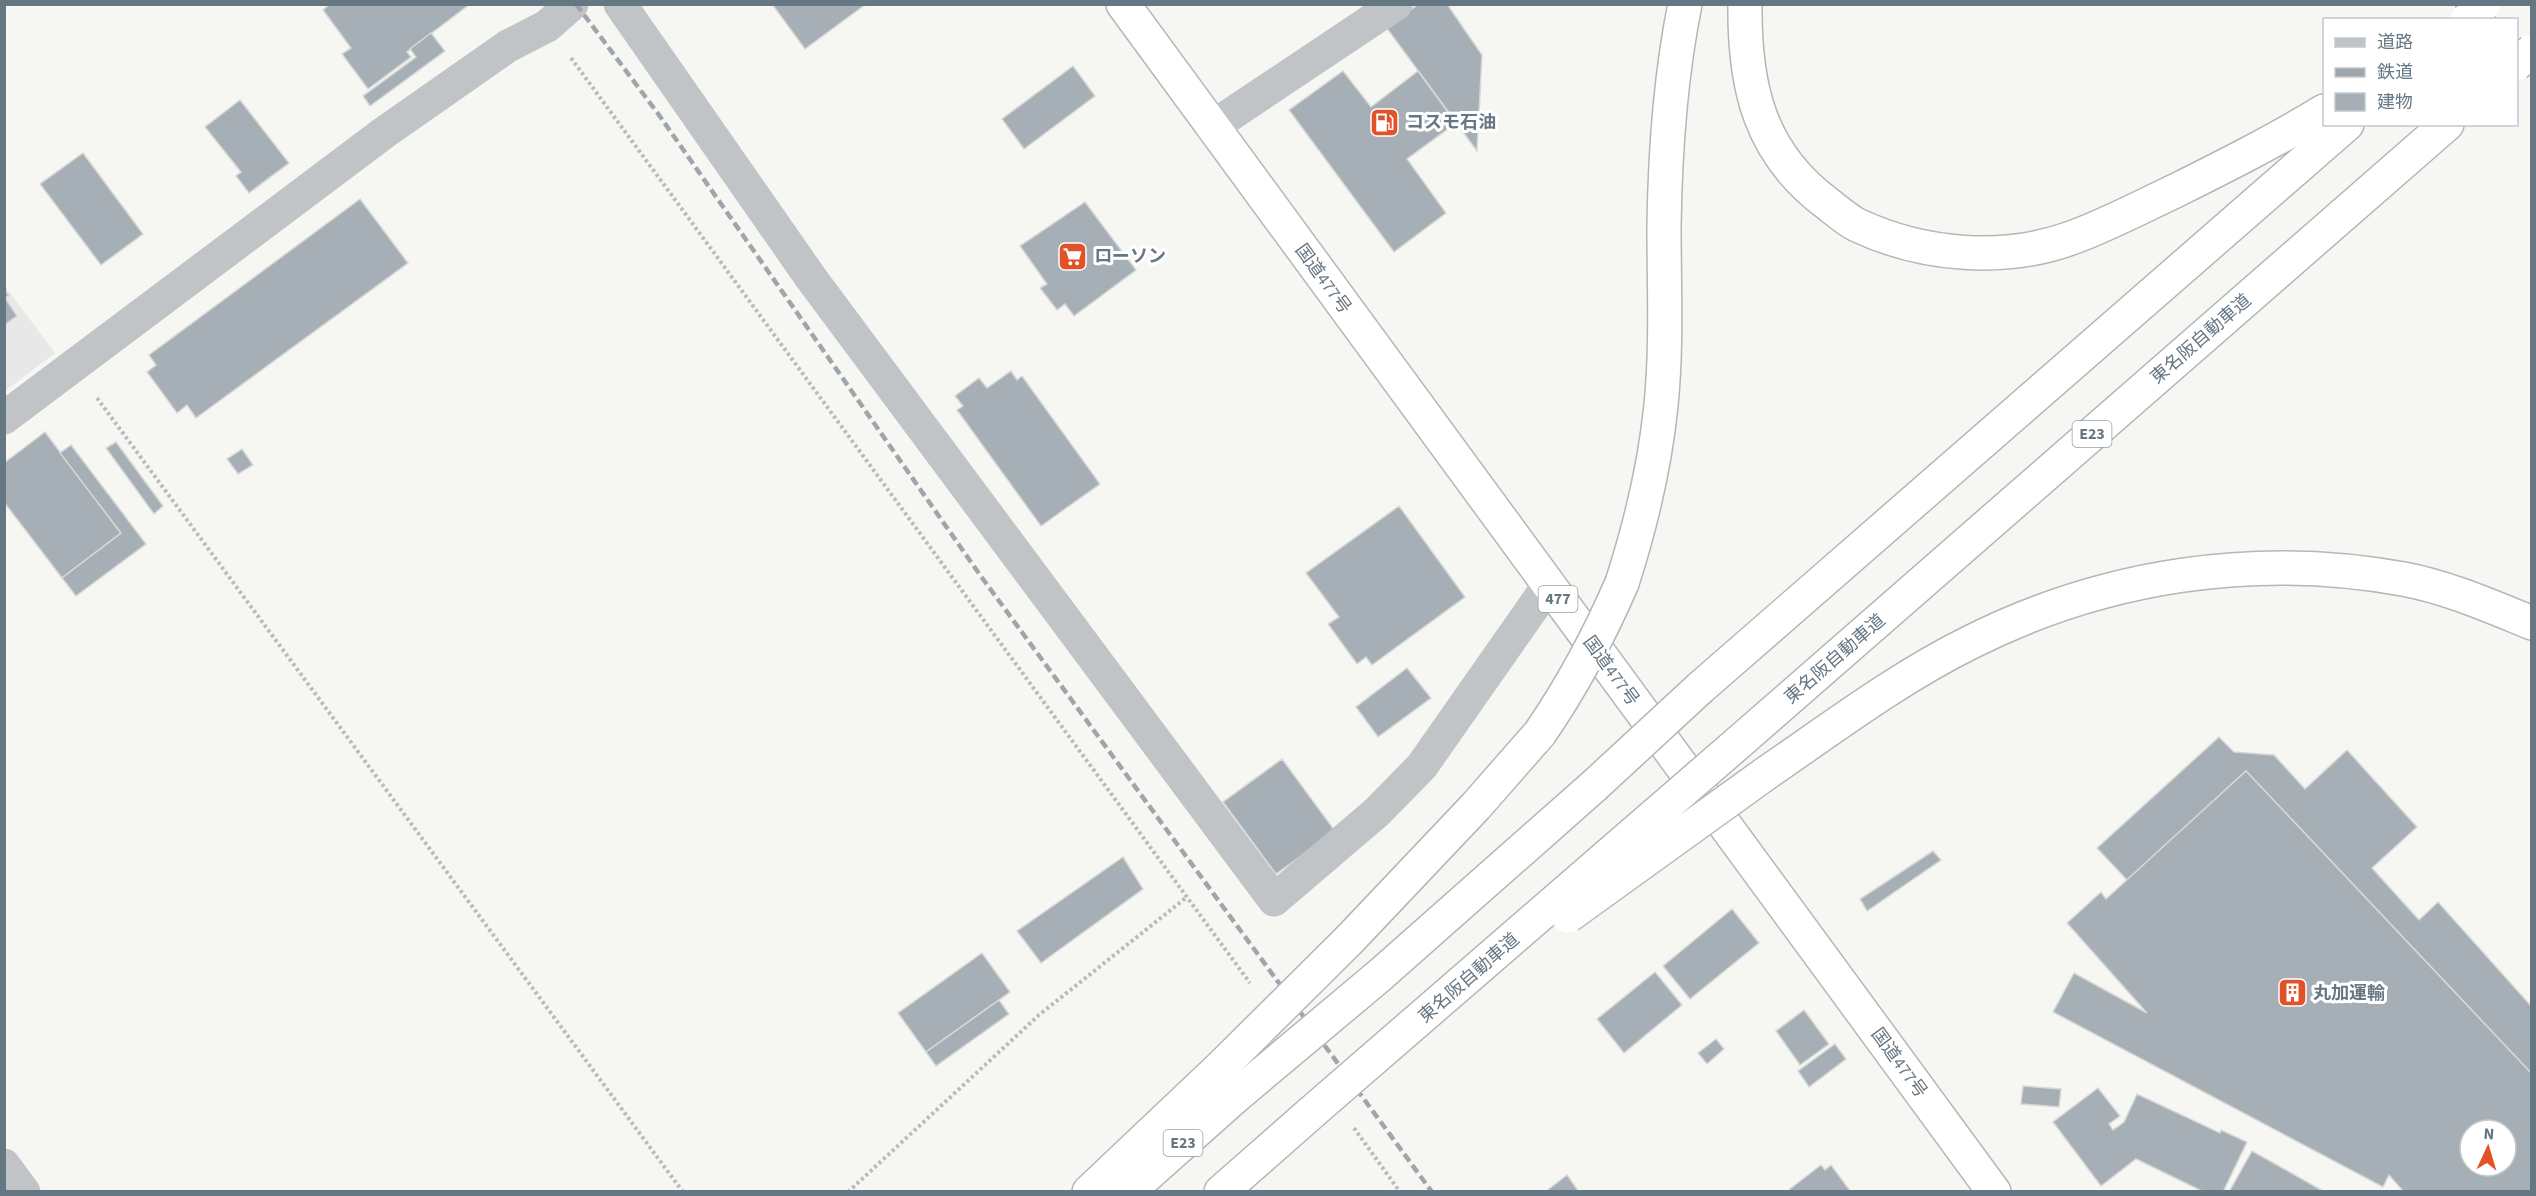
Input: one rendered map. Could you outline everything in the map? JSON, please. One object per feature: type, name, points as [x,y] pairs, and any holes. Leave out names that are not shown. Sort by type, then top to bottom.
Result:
[{"type":"highway","name":"国道477号","points":[[1123,4],[1994,1191]]},
{"type":"highway","points":[[1089,1191],[1221,1067],[1350,939],[1476,806],[1540,733],[1572,686],[1599,636],[1622,583],[1639,530],[1651,476],[1661,405],[1665,337],[1668,121],[1685,4]]},
{"type":"highway","points":[[1745,4],[1744,49],[1754,102],[1773,148],[1810,191],[1856,224],[1906,243],[1946,250],[2011,252],[2072,238],[2210,174],[2323,112]]},
{"type":"highway","points":[[2469,18],[2482,4],[2493,18]]},
{"type":"highway","points":[[2518,45],[2532,62]]},
{"type":"highway","points":[[2518,63],[2532,51]]},
{"type":"highway","name":"E23","points":[[1128,1191],[1237,1095],[1379,976],[1594,786],[1700,688],[2345,126]]},
{"type":"highway","name":"東名阪自動車道","points":[[1221,1191],[1415,1025],[2445,126]]},
{"type":"highway","points":[[1415,1025],[1765,774],[1898,683],[1971,642],[2045,611],[2119,588],[2188,573],[2260,567],[2322,569],[2405,579],[2476,600],[2532,623]]},
{"type":"street","points":[[4,418],[385,132],[508,45],[547,26],[572,4]]},
{"type":"street","points":[[620,4],[811,278],[1274,900],[1377,812],[1422,766],[1548,586]]},
{"type":"street","points":[[1212,128],[1396,4]]},
{"type":"street","points":[[4,1165],[24,1191]]},
{"type":"path","points":[[547,26],[1187,897],[1039,1015],[848,1191]]},
{"type":"path","points":[[73,366],[683,1191]]},
{"type":"shaded area","points":[[4,285],[55,353],[5,391],[4,391]]},
{"type":"building","points":[[330,4],[470,4],[407,52],[411,57],[368,89],[342,54],[351,48],[323,10]]},
{"type":"building","points":[[772,4],[866,4],[805,49]]},
{"type":"building","points":[[1419,4],[1447,4],[1482,55],[1477,151],[1386,27]]},
{"type":"building","points":[[431,33],[445,51],[370,106],[363,96],[416,57],[410,49]]},
{"type":"building","points":[[1073,66],[1095,96],[1024,149],[1002,119]]},
{"type":"building","points":[[1343,71],[1371,107],[1418,71],[1456,123],[1407,159],[1446,213],[1394,252],[1289,110]]},
{"type":"building","points":[[240,100],[289,163],[249,193],[236,176],[241,172],[205,127]]},
{"type":"building","points":[[83,153],[143,234],[101,265],[40,184]]},
{"type":"building","points":[[360,199],[408,263],[196,418],[187,405],[177,413],[147,372],[156,365],[149,355]]},
{"type":"building","points":[[1085,202],[1136,270],[1074,316],[1065,304],[1057,310],[1040,288],[1047,284],[1020,246]]},
{"type":"building","points":[[4,290],[9,295],[5,298],[17,316],[4,325]]},
{"type":"building","points":[[1011,371],[1017,380],[1022,376],[1100,484],[1041,526],[957,410],[963,406],[955,396],[979,378],[987,388]]},
{"type":"building","points":[[45,432],[121,533],[62,578],[4,502],[4,463]]},
{"type":"building","points":[[116,442],[163,506],[154,514],[106,448]]},
{"type":"building","points":[[71,445],[146,544],[76,596],[62,578],[121,533],[60,453]]},
{"type":"building","points":[[242,449],[253,465],[238,474],[227,459]]},
{"type":"building","points":[[1399,506],[1465,597],[1372,665],[1366,657],[1357,664],[1328,624],[1339,617],[1306,573]]},
{"type":"building","points":[[1407,668],[1431,698],[1378,737],[1356,707]]},
{"type":"building","points":[[2219,737],[2234,752],[2274,755],[2305,789],[2347,750],[2417,827],[2372,868],[2419,920],[2438,902],[2532,1007],[2532,1074],[2246,771],[2127,880],[2097,848]]},
{"type":"building","points":[[1282,759],[1335,831],[1276,874],[1223,802]]},
{"type":"building","name":"丸加運輸","points":[[2246,771],[2532,1074],[2532,1192],[2404,1192],[2389,1175],[2383,1187],[2053,1012],[2074,973],[2147,1013],[2067,923],[2101,892],[2106,899]]},
{"type":"building","points":[[1933,851],[1941,860],[1867,911],[1860,899]]},
{"type":"building","points":[[1123,857],[1143,889],[1041,963],[1017,931]]},
{"type":"building","points":[[1732,909],[1759,943],[1690,999],[1663,966]]},
{"type":"building","points":[[982,953],[1010,992],[926,1052],[898,1013]]},
{"type":"building","points":[[1655,972],[1682,1005],[1624,1053],[1597,1019]]},
{"type":"building","points":[[999,1000],[1009,1014],[936,1066],[926,1052]]},
{"type":"building","points":[[1804,1010],[1829,1044],[1800,1065],[1776,1031]]},
{"type":"building","points":[[1716,1039],[1724,1049],[1707,1064],[1698,1053]]},
{"type":"building","points":[[1835,1044],[1846,1059],[1809,1087],[1798,1071]]},
{"type":"building","points":[[2023,1086],[2061,1089],[2059,1107],[2021,1104]]},
{"type":"building","points":[[2098,1088],[2120,1116],[2109,1124],[2113,1130],[2124,1122],[2137,1094],[2220,1133],[2221,1130],[2247,1142],[2223,1192],[2204,1192],[2136,1159],[2101,1186],[2053,1122]]},
{"type":"building","points":[[2252,1151],[2325,1192],[2229,1192]]},
{"type":"building","points":[[1821,1165],[1825,1170],[1831,1165],[1851,1192],[1786,1192]]},
{"type":"building","points":[[1567,1175],[1579,1192],[1545,1192]]},
{"type":"railway","points":[[576,4],[659,115],[980,575],[1432,1192]]},
{"type":"place","name":"コスモ石油","points":[[1385,122]]},
{"type":"place","name":"ローソン","points":[[1073,256]]},
{"type":"place","name":"丸加運輸","points":[[2292,993]]}]
